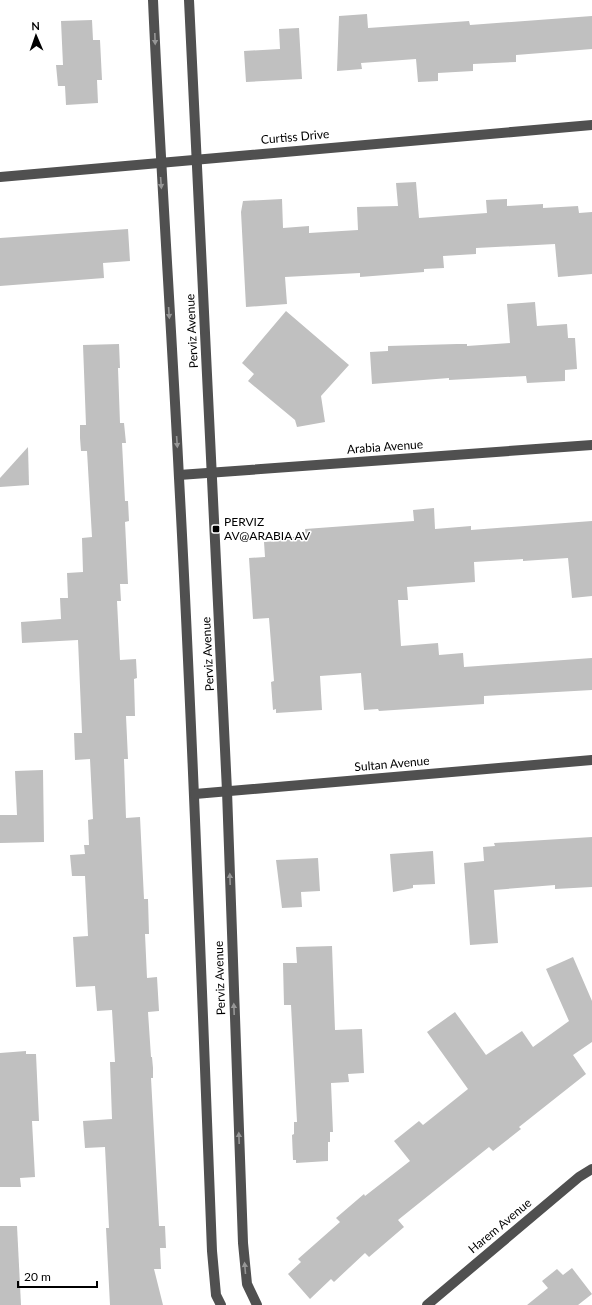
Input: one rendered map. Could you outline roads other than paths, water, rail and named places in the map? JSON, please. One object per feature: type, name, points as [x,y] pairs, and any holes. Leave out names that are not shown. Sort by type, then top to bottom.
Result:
[{"type":"street","name":"Perviz Avenue","points":[[153,0],[160,162],[179,475],[195,794],[212,1251],[216,1295],[221,1305]]},
{"type":"street","name":"Perviz Avenue","points":[[189,0],[227,791],[243,1243],[247,1284],[257,1305]]},
{"type":"street","name":"Curtiss Drive","points":[[0,177],[592,125]]},
{"type":"street","name":"Arabia Avenue","points":[[179,475],[592,445]]},
{"type":"street","name":"Sultan Avenue","points":[[195,794],[592,760]]},
{"type":"street","name":"Harem Avenue","points":[[427,1305],[579,1177],[592,1169]]},
{"type":"place","name":"PERVIZ AV@ARABIA AV","points":[[216,529]]}]
